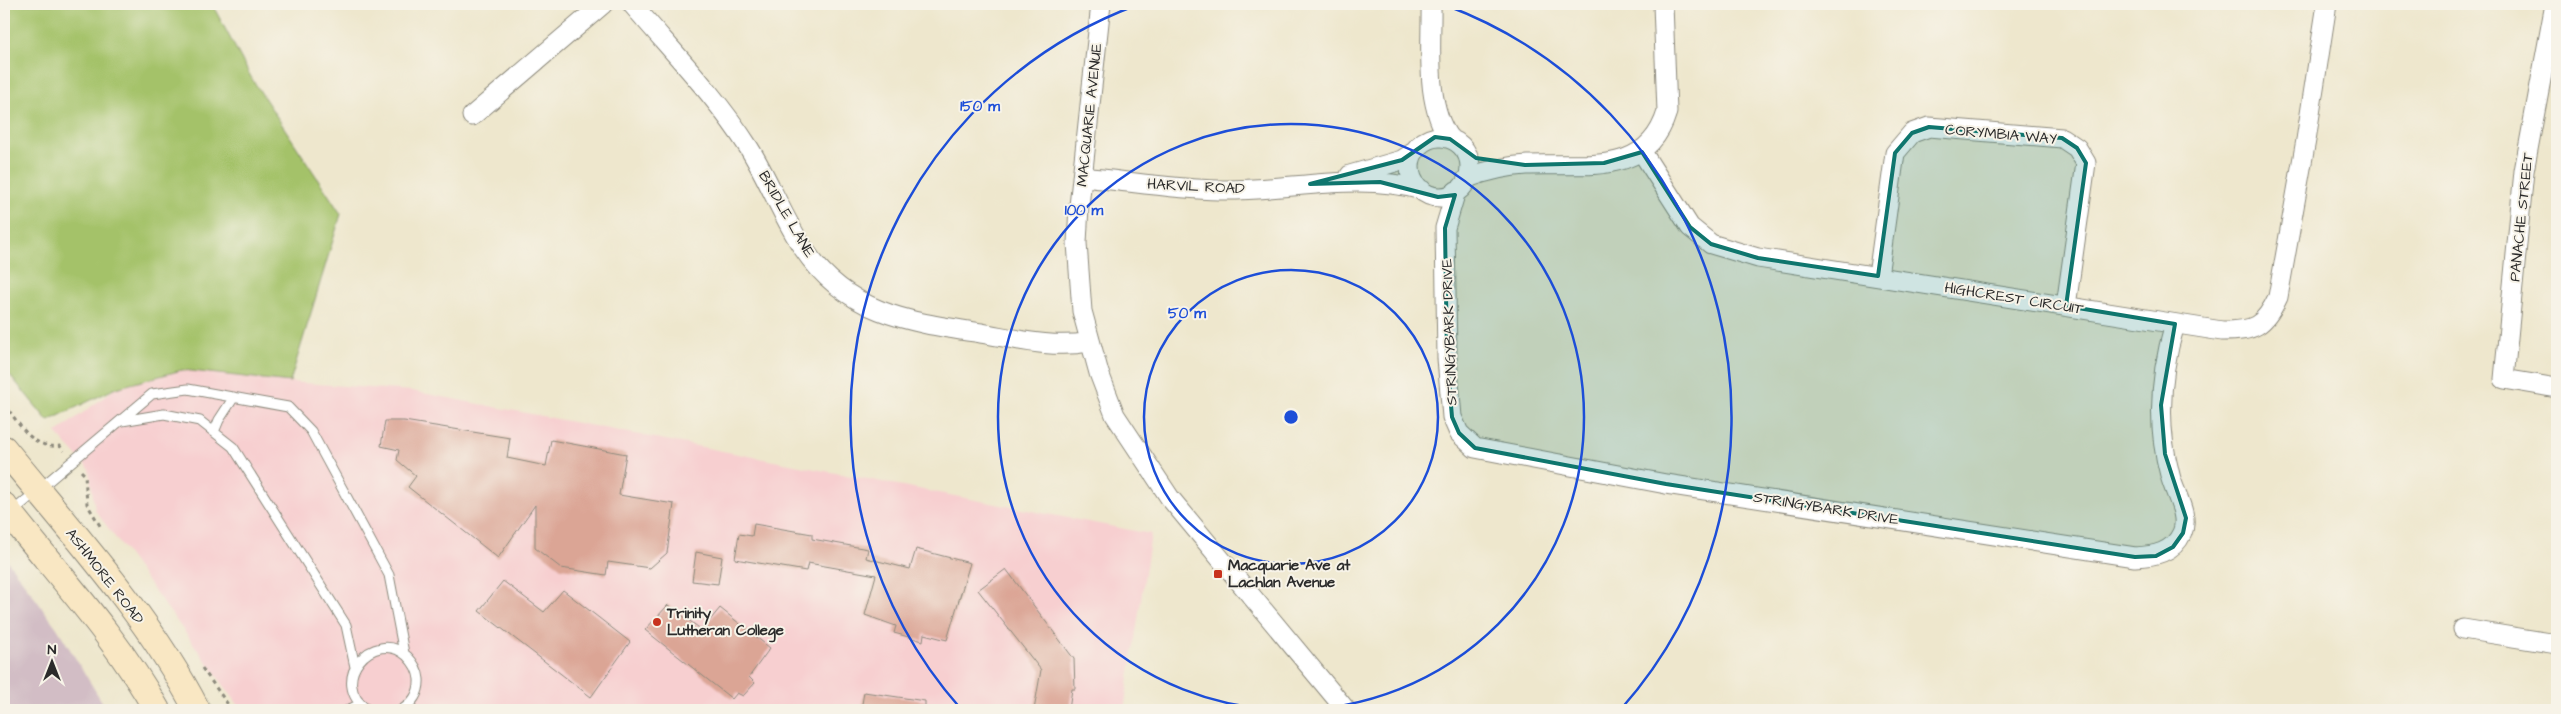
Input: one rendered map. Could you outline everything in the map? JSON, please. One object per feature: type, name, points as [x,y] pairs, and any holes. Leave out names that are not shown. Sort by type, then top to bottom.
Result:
[{"type":"main road","name":"ASHMORE ROAD","points":[[4,450],[160,647],[197,710]]},
{"type":"main road","points":[[7,510],[83,600],[115,643],[157,710]]},
{"type":"street","points":[[472,116],[603,4]]},
{"type":"street","name":"BRIDLE LANE","points":[[632,4],[729,118],[750,150],[803,248],[821,271],[848,294],[874,309],[908,321],[1054,345],[1089,342]]},
{"type":"street","name":"MACQUARIE AVENUE","points":[[1101,4],[1079,206],[1078,266],[1082,311],[1089,342],[1115,415],[1144,461],[1170,498],[1337,707]]},
{"type":"street","points":[[1432,4],[1433,99],[1427,126],[1410,160],[1411,177],[1426,193],[1446,196],[1482,173],[1525,165],[1604,163],[1642,152],[1657,138],[1667,112],[1663,4]]},
{"type":"street","name":"HIGHCREST CIRCUIT","points":[[1642,152],[1690,227],[1711,244],[1758,258],[2222,332],[2243,331],[2258,326],[2270,314],[2278,297],[2306,140],[2327,4]]},
{"type":"street","name":"PANACHE STREET","points":[[2555,4],[2524,171],[2504,379],[2557,388]]},
{"type":"street","points":[[1433,99],[1440,124],[1450,139],[1466,153],[1476,158],[1525,165]]},
{"type":"street","name":"CORYMBIA WAY","points":[[1878,276],[1895,153],[1912,133],[1929,127],[2062,138],[2077,148],[2086,164],[2066,306]]},
{"type":"street","points":[[1417,148],[1435,138],[1450,139]]},
{"type":"street","name":"HARVIL ROAD","points":[[1310,184],[1402,160],[1417,148]]},
{"type":"street","points":[[1462,185],[1469,170],[1466,153]]},
{"type":"street","name":"HARVIL ROAD","points":[[1082,177],[1218,190],[1380,182],[1426,193]]},
{"type":"street","name":"STRINGYBARK DRIVE","points":[[1462,185],[1445,228],[1448,358],[1452,417],[1459,433],[1475,448],[1666,484],[2135,557],[2156,556],[2173,547],[2183,533],[2186,518],[2170,476],[2162,432],[2162,378],[2174,324]]},
{"type":"street","name":"STRINGYBARK DRIVE","points":[[1426,193],[1445,228]]},
{"type":"street","points":[[2463,629],[2557,644]]},
{"type":"lane","points":[[7,510],[38,491],[152,394],[188,389],[288,406],[311,431],[389,575],[404,653],[416,668],[419,680],[416,696],[402,710]]},
{"type":"lane","points":[[214,432],[219,420],[234,397]]},
{"type":"lane","points":[[122,421],[164,414],[200,421],[233,446],[346,625],[355,666]]},
{"type":"lane","points":[[368,710],[360,704],[352,690],[351,678],[355,666],[367,653],[376,649],[388,648],[404,653]]},
{"type":"lane","points":[[348,710],[360,704]]},
{"type":"highlighted area","points":[[1929,127],[2062,138],[2077,148],[2086,163],[2066,306],[2175,324],[2161,405],[2165,454],[2186,518],[2183,533],[2173,547],[2156,556],[2135,557],[1666,484],[1475,448],[1459,433],[1452,417],[1447,358],[1445,228],[1455,195],[1438,197],[1380,182],[1310,184],[1402,160],[1435,137],[1450,139],[1476,158],[1525,165],[1604,163],[1642,152],[1690,227],[1711,244],[1758,258],[1878,276],[1895,153],[1912,133]]},
{"type":"shaded area","name":"Trinity Lutheran College","points":[[182,370],[290,382],[412,391],[1151,534],[1124,710],[242,710],[95,510],[89,469],[56,433],[116,388]]},
{"type":"shaded area","points":[[4,556],[57,628],[107,710],[4,710]]},
{"type":"green space","points":[[4,4],[212,4],[252,79],[341,214],[290,382],[182,370],[116,388],[48,421],[4,368]]},
{"type":"building","points":[[385,421],[404,421],[510,438],[507,458],[546,466],[551,440],[626,454],[619,495],[674,504],[667,553],[650,568],[608,562],[606,575],[561,568],[535,548],[535,505],[498,558],[408,487],[416,476],[397,460],[399,450],[381,446]]},
{"type":"building","points":[[754,524],[812,534],[812,539],[868,549],[866,558],[910,569],[916,549],[970,563],[947,640],[924,634],[923,641],[894,633],[896,626],[865,615],[876,575],[808,563],[806,571],[735,559],[739,534],[752,536]]},
{"type":"building","points":[[696,552],[722,557],[718,584],[692,581]]},
{"type":"building","points":[[1006,569],[1074,659],[1075,689],[1072,689],[1069,710],[1034,710],[1041,670],[978,590]]},
{"type":"building","points":[[503,581],[544,612],[563,590],[630,642],[591,697],[479,611]]},
{"type":"building","points":[[668,605],[702,630],[720,608],[770,648],[749,677],[755,683],[743,696],[737,693],[732,699],[645,630]]},
{"type":"building","points":[[864,692],[925,701],[925,710],[861,710]]},
{"type":"place","name":"Macquarie Ave at Lachlan Avenue","points":[[1218,574]]},
{"type":"place","name":"Trinity Lutheran College","points":[[657,622]]}]
